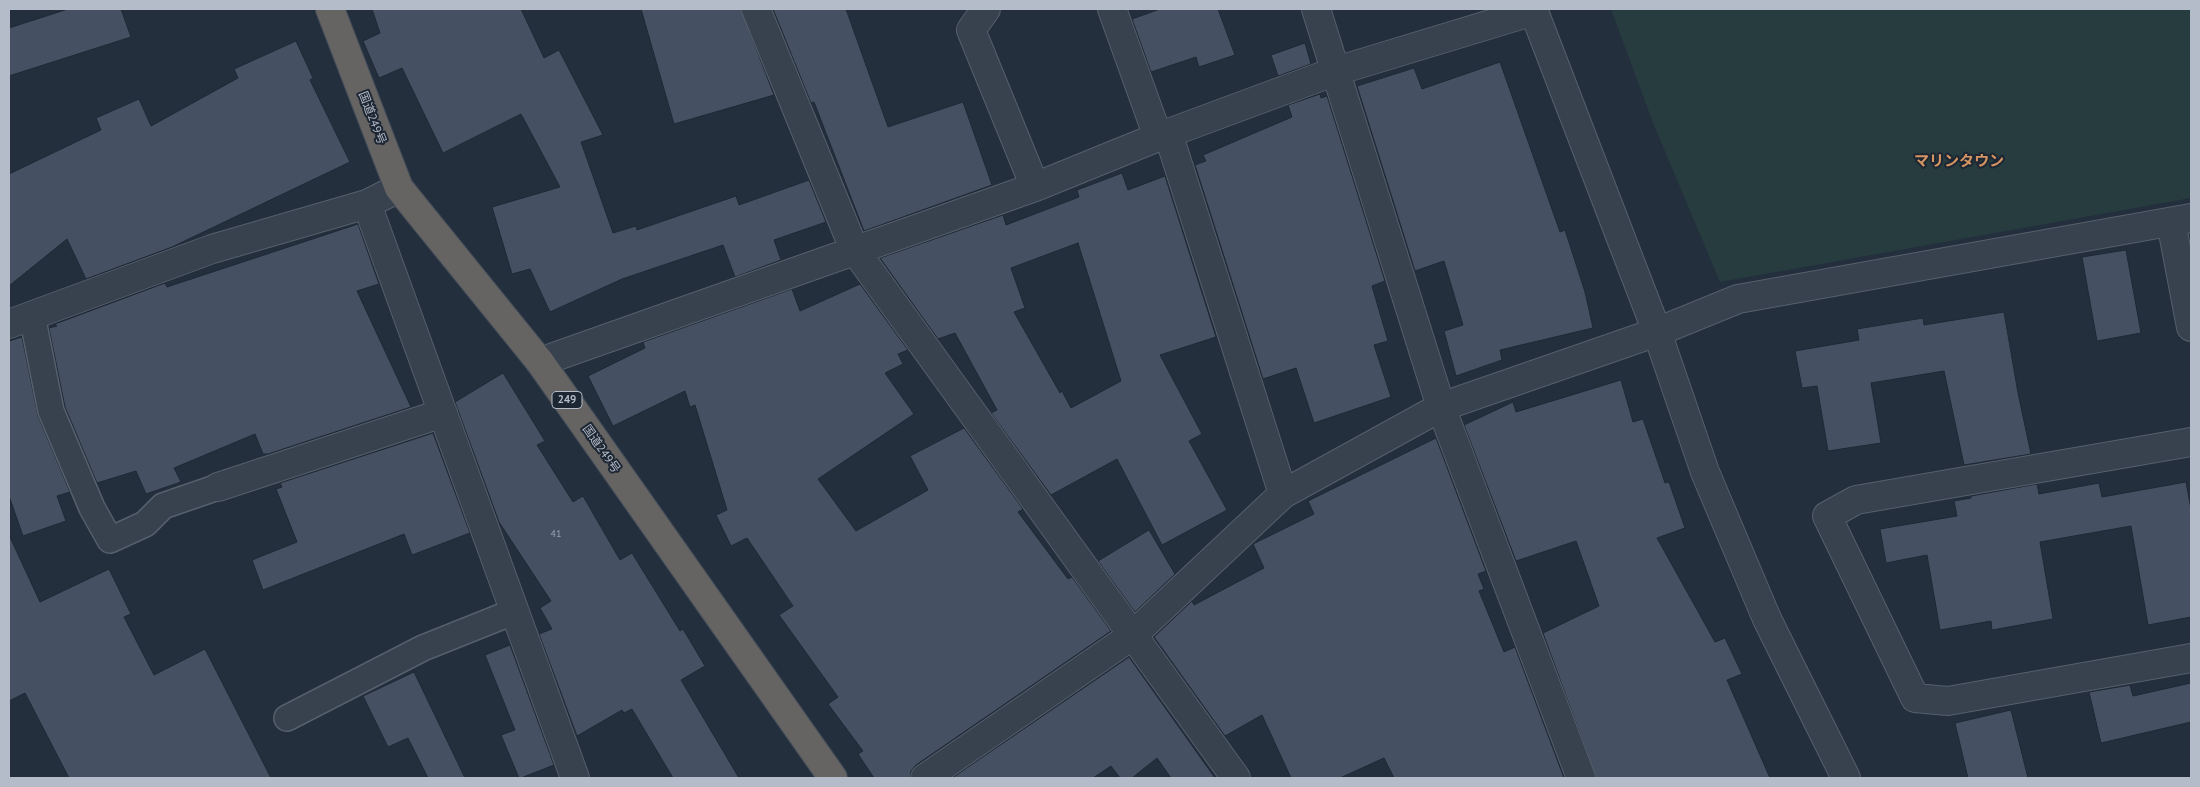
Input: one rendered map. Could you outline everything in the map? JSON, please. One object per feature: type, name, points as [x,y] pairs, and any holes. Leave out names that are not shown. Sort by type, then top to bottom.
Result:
[{"type":"highway","name":"国道249号","points":[[330,9],[399,188],[540,362],[833,778]]},
{"type":"street","points":[[756,9],[854,249],[1236,778]]},
{"type":"street","points":[[986,9],[971,30],[1034,187]]},
{"type":"street","points":[[1112,9],[1163,135],[1283,494]]},
{"type":"street","points":[[1316,9],[1441,407],[1580,778]]},
{"type":"street","points":[[540,362],[854,249],[1034,187],[1163,135],[1336,71],[1534,10],[1657,332],[1705,472],[1764,611],[1846,778]]},
{"type":"street","points":[[20,319],[212,248],[367,204],[399,188]]},
{"type":"street","points":[[367,204],[513,612],[575,778]]},
{"type":"street","points":[[925,778],[1133,635],[1283,494],[1441,407],[1657,332],[1738,299],[2181,220],[2191,327]]},
{"type":"street","points":[[218,487],[443,414]]},
{"type":"street","points":[[2191,442],[1856,500],[1827,516],[1915,698],[1948,701],[2191,658]]},
{"type":"lane","points":[[20,319],[51,411],[92,508],[110,540],[145,524],[163,506],[218,487]]},
{"type":"lane","points":[[287,718],[423,648],[513,612]]},
{"type":"green space","points":[[1611,9],[2191,9],[2191,198],[1720,282],[1653,123]]},
{"type":"building","points":[[68,9],[121,9],[131,37],[9,76],[9,28]]},
{"type":"building","points":[[372,9],[521,9],[544,58],[559,50],[603,135],[581,142],[613,233],[636,226],[637,230],[736,196],[739,205],[809,180],[826,222],[774,240],[781,260],[735,277],[723,245],[622,279],[550,312],[530,269],[512,274],[492,207],[560,187],[521,114],[443,153],[402,68],[379,78],[363,41],[380,33]]},
{"type":"building","points":[[641,9],[741,9],[774,95],[674,124]]},
{"type":"building","points":[[773,9],[846,9],[888,127],[963,102],[992,185],[864,231],[814,102],[811,103]]},
{"type":"building","points":[[1160,9],[1218,9],[1235,55],[1199,67],[1196,57],[1151,72],[1132,19]]},
{"type":"building","points":[[296,41],[313,78],[310,80],[350,162],[172,247],[86,279],[67,239],[9,286],[9,174],[101,130],[96,118],[139,99],[151,126],[238,78],[234,69]]},
{"type":"building","points":[[1305,43],[1311,64],[1278,76],[1271,55]]},
{"type":"building","points":[[1500,62],[1560,232],[1565,230],[1585,292],[1593,328],[1500,350],[1502,360],[1456,376],[1444,331],[1463,325],[1444,261],[1415,271],[1357,86],[1414,68],[1422,89]]},
{"type":"building","points":[[1320,94],[1321,98],[1327,96],[1385,281],[1372,286],[1388,341],[1374,345],[1391,397],[1314,423],[1296,368],[1263,379],[1195,165],[1206,161],[1203,155],[1292,117],[1288,105]]},
{"type":"building","points":[[1122,173],[1128,190],[1165,176],[1216,337],[1160,355],[1202,434],[1189,441],[1227,510],[1162,545],[1117,459],[1051,495],[991,413],[997,410],[955,333],[938,339],[880,258],[1003,215],[1006,225],[1079,197],[1077,190]],"holes":[[[1078,243],[1121,381],[1071,408],[1062,391],[1060,393],[1014,312],[1025,308],[1011,268]]]},
{"type":"building","points":[[358,224],[379,284],[357,291],[411,407],[268,454],[263,454],[255,434],[174,468],[181,482],[146,494],[136,471],[97,483],[65,407],[49,328],[57,326],[55,324],[165,283],[167,287]]},
{"type":"building","points":[[2126,250],[2141,333],[2097,341],[2082,257]]},
{"type":"building","points":[[860,284],[908,350],[898,354],[903,364],[885,373],[914,414],[818,479],[856,531],[928,490],[910,456],[964,428],[1023,509],[1018,512],[1068,579],[1072,577],[1111,631],[916,765],[911,771],[910,778],[874,778],[858,754],[863,751],[828,704],[838,697],[779,615],[793,606],[747,538],[731,546],[716,515],[727,510],[695,405],[690,407],[685,391],[613,426],[588,376],[645,348],[643,342],[792,289],[800,311]]},
{"type":"building","points":[[2004,312],[2031,454],[1964,465],[1944,371],[1871,383],[1881,443],[1828,451],[1817,386],[1802,388],[1795,351],[1859,340],[1857,329],[1923,318],[1924,325]]},
{"type":"building","points":[[22,337],[38,416],[70,492],[57,496],[66,521],[23,536],[9,496],[9,341]]},
{"type":"building","points":[[503,373],[545,441],[537,445],[573,502],[583,496],[620,560],[632,553],[680,631],[683,629],[705,666],[681,680],[739,778],[673,778],[632,709],[624,713],[622,710],[577,736],[539,634],[552,629],[540,608],[551,601],[499,522],[455,402]]},
{"type":"building","points":[[1621,380],[1633,422],[1643,419],[1665,483],[1669,482],[1685,528],[1657,538],[1715,642],[1725,638],[1742,674],[1727,680],[1770,778],[1596,778],[1543,633],[1599,606],[1576,541],[1516,561],[1464,425],[1513,402],[1516,412]]},
{"type":"building","points":[[433,433],[470,533],[412,555],[404,534],[263,590],[252,560],[297,542],[276,489],[282,487],[280,483]]},
{"type":"building","points":[[1436,438],[1486,571],[1478,574],[1484,589],[1479,591],[1504,652],[1515,647],[1564,778],[1394,778],[1384,758],[1340,778],[1291,778],[1262,715],[1225,736],[1154,637],[1192,601],[1194,605],[1264,568],[1253,544],[1314,514],[1308,501]]},
{"type":"building","points":[[2186,482],[2191,509],[2191,617],[2148,625],[2131,526],[2040,542],[2053,619],[1992,630],[1991,621],[1940,630],[1927,555],[1886,563],[1880,529],[1957,516],[1954,501],[1971,498],[1971,496],[2037,484],[2039,494],[2099,483],[2102,497]]},
{"type":"building","points":[[1149,530],[1175,574],[1135,612],[1098,561]]},
{"type":"building","points":[[9,535],[40,602],[109,569],[131,614],[124,617],[154,675],[205,649],[271,778],[69,778],[25,693],[9,701]]},
{"type":"building","points":[[510,645],[554,765],[521,778],[519,778],[501,735],[515,730],[485,655]]},
{"type":"building","points":[[1129,657],[1215,778],[1171,778],[1157,758],[1132,778],[1120,778],[1111,766],[1093,778],[952,778]]},
{"type":"building","points":[[414,672],[465,778],[428,778],[408,738],[388,747],[363,696]]},
{"type":"building","points":[[2191,683],[2191,722],[2101,743],[2089,692],[2130,685],[2133,696]]},
{"type":"building","points":[[2011,710],[2028,778],[1968,778],[1955,723]]},
{"type":"district","name":"マリンタウン","points":[[1959,162]]}]
